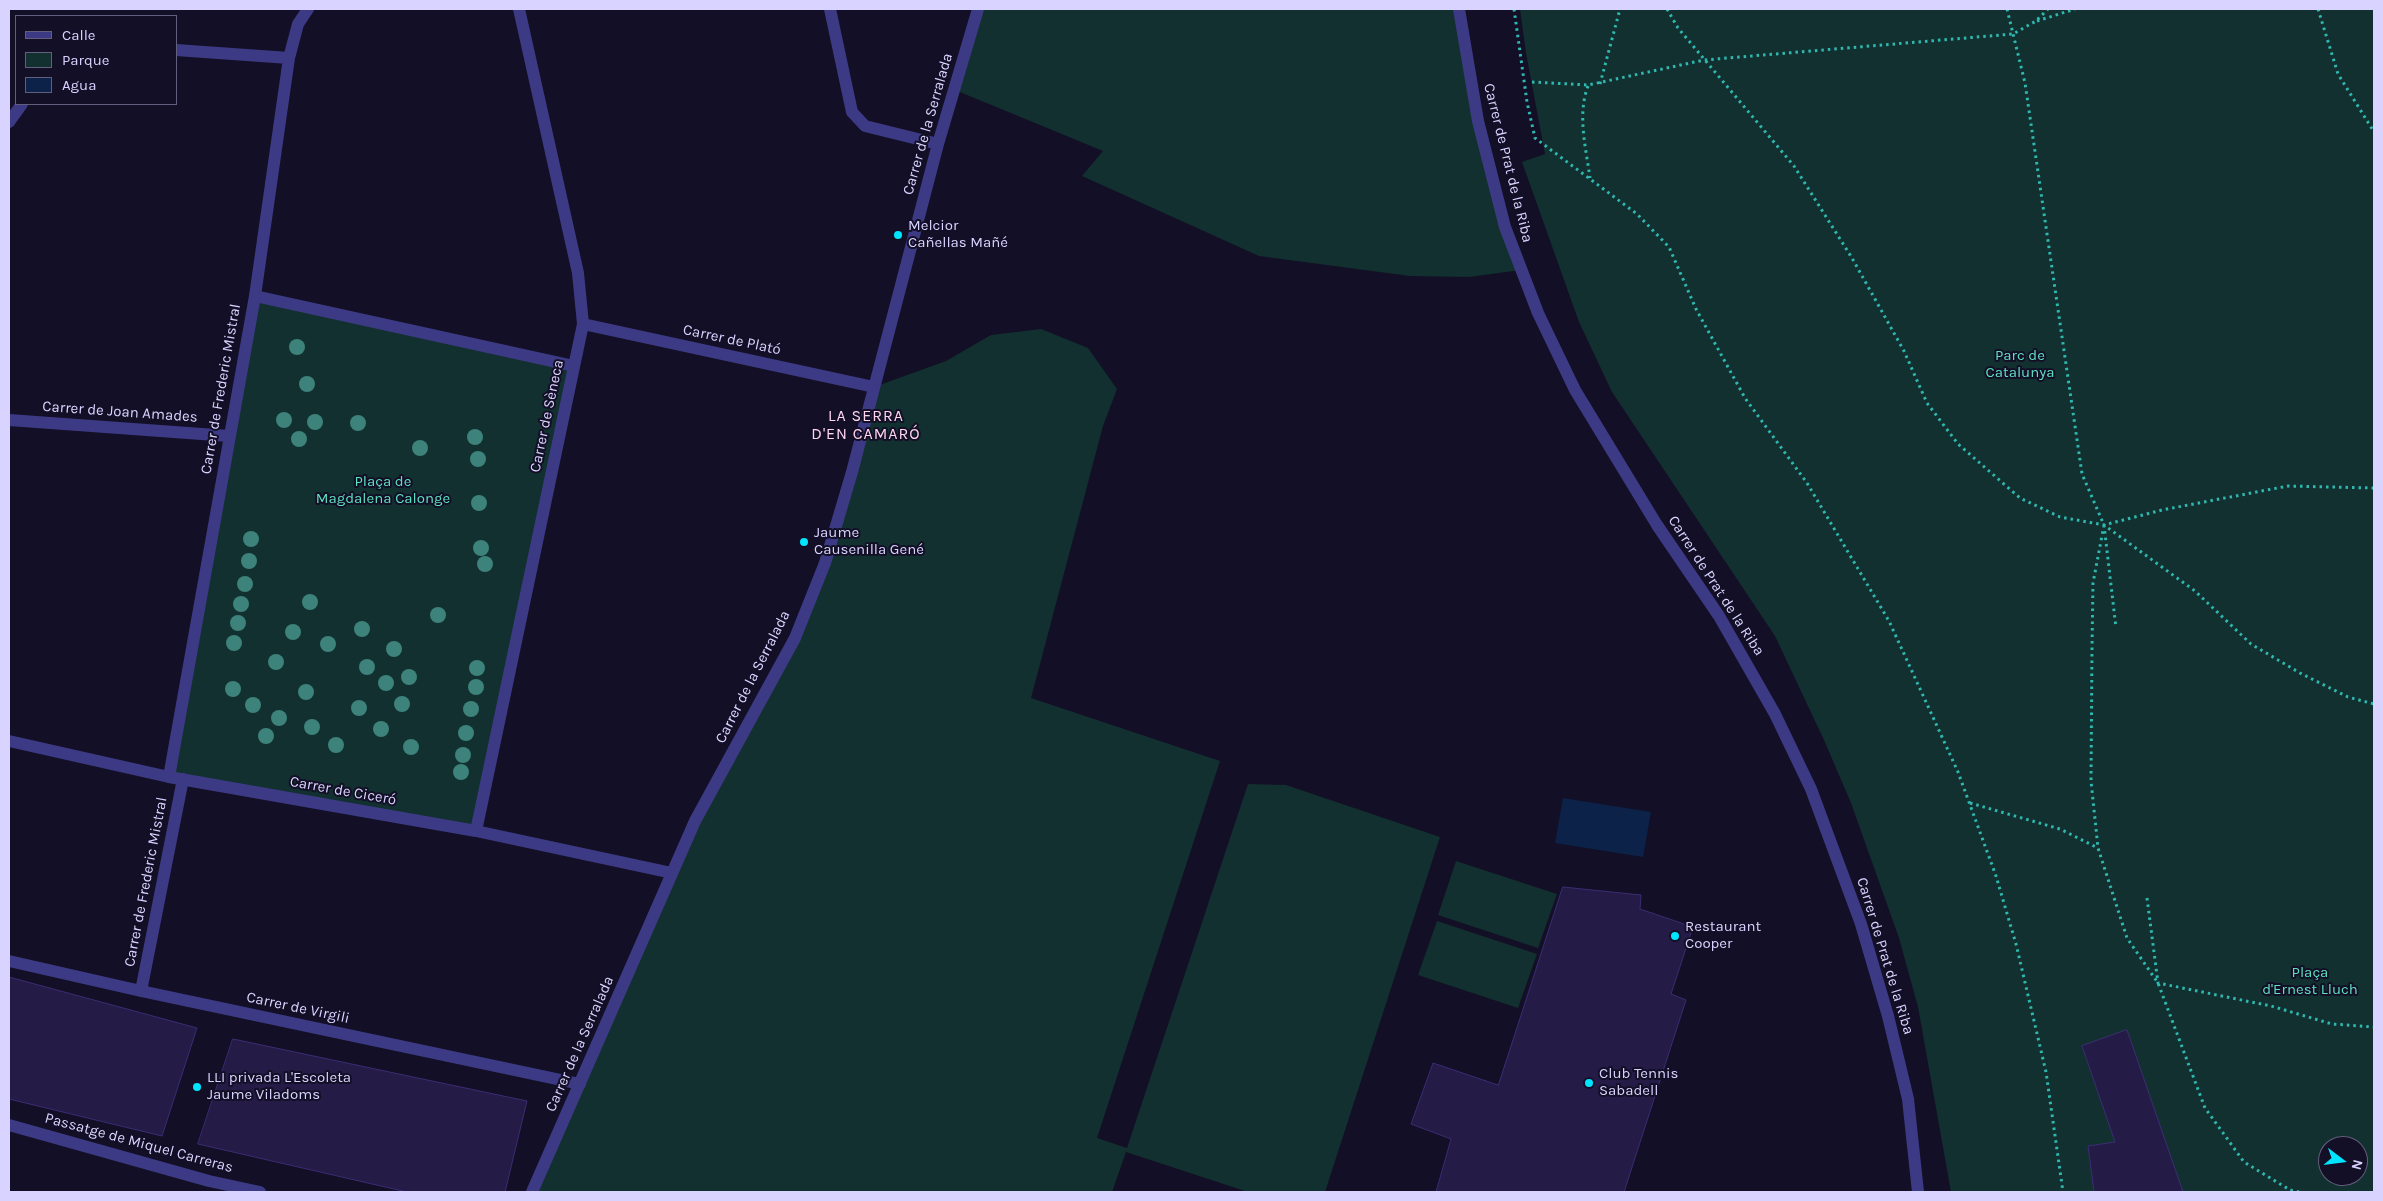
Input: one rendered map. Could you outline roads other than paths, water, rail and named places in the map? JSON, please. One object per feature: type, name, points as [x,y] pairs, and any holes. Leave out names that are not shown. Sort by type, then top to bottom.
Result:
[{"type":"street","name":"Carrer de Frederic Mistral","points":[[169,777],[254,296],[289,58],[298,24],[308,9]]},
{"type":"street","name":"Carrer de Sèneca","points":[[476,831],[583,324],[578,273],[519,9]]},
{"type":"street","points":[[830,9],[852,112],[865,126],[938,144]]},
{"type":"street","name":"Carrer de la Serralada","points":[[532,1192],[696,821],[795,638],[825,564],[938,144],[978,9]]},
{"type":"street","name":"Carrer de Prat de la Riba","points":[[1459,9],[1478,121],[1505,227],[1538,313],[1575,390],[1657,525],[1719,616],[1775,714],[1811,789],[1861,924],[1888,1016],[1908,1099],[1918,1192]]},
{"type":"street","points":[[178,50],[289,58]]},
{"type":"street","points":[[9,122],[21,105]]},
{"type":"street","points":[[254,296],[574,366]]},
{"type":"street","name":"Carrer de Plató","points":[[583,324],[874,387]]},
{"type":"street","name":"Carrer de Joan Amades","points":[[9,420],[229,436]]},
{"type":"street","name":"Carrer de Ciceró","points":[[9,742],[183,780],[476,831],[672,874]]},
{"type":"street","name":"Carrer de Frederic Mistral","points":[[141,991],[183,780]]},
{"type":"street","name":"Carrer de Virgili","points":[[9,961],[141,991],[580,1084]]},
{"type":"street","name":"Passatge de Miquel Carreras","points":[[9,1125],[209,1181],[260,1192]]},
{"type":"water","points":[[1563,798],[1651,812],[1643,857],[1555,843]]},
{"type":"place","name":"Melcior Cañellas Mañé","points":[[898,235]]},
{"type":"place","name":"Jaume Causenilla Gené","points":[[804,542]]},
{"type":"place","name":"Restaurant Cooper","points":[[1675,936]]},
{"type":"place","name":"Club Tennis Sabadell","points":[[1589,1083]]},
{"type":"place","name":"LLI privada L'Escoleta Jaume Viladoms","points":[[197,1087]]},
{"type":"district","name":"LA SERRA D'EN CAMARÓ","points":[[866,425]]},
{"type":"park label","name":"Parc de Catalunya","points":[[2020,364]]},
{"type":"park label","name":"Plaça de Magdalena Calonge","points":[[383,490]]},
{"type":"park label","name":"Plaça d'Ernest Lluch","points":[[2310,982]]}]
